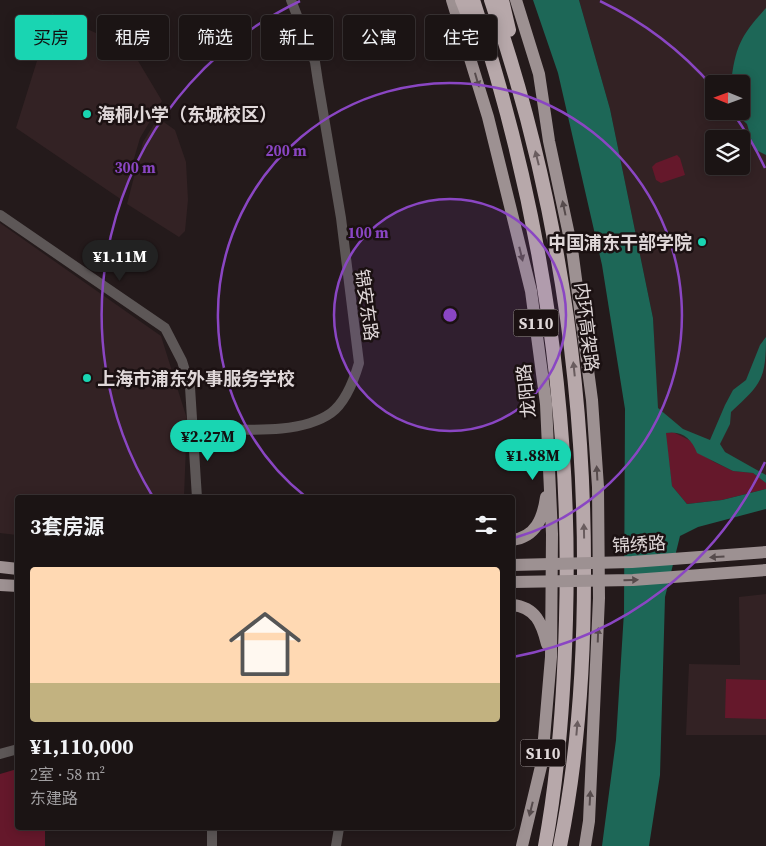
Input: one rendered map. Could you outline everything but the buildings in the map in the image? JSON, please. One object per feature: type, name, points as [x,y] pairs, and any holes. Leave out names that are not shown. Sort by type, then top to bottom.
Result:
[{"type":"highway","points":[[462,0],[485,66],[540,254]]},
{"type":"highway","name":"内环高架路","points":[[473,0],[507,111],[540,254],[559,394],[567,525],[563,706],[549,822],[544,846]]},
{"type":"highway","name":"内环高架路","points":[[491,0],[526,117],[545,190],[566,298],[578,401],[584,487],[582,659],[575,747],[562,846]]},
{"type":"highway","points":[[502,0],[526,117]]},
{"type":"main road","name":"龙阳路","points":[[452,0],[488,117],[531,291],[547,425],[552,534],[551,657],[542,762],[522,846]]},
{"type":"main road","name":"S110","points":[[516,0],[537,67],[549,141],[572,249],[588,358],[596,442],[599,598],[589,821],[585,846]]},
{"type":"main road","points":[[515,539],[530,534],[538,526],[544,510],[547,425]]},
{"type":"main road","name":"锦绣路","points":[[515,565],[632,562],[766,552]]},
{"type":"main road","points":[[0,567],[15,568]]},
{"type":"main road","name":"锦绣路","points":[[515,582],[633,580],[766,570]]},
{"type":"main road","points":[[0,585],[15,586]]},
{"type":"main road","points":[[515,606],[527,609],[540,621],[551,657]]},
{"type":"street","name":"锦安东路","points":[[194,428],[303,426],[332,413],[353,381],[359,363],[340,218],[318,82],[312,53],[291,0]]},
{"type":"street","points":[[0,215],[165,328],[182,361],[190,387],[197,495]]},
{"type":"street","points":[[0,754],[15,750]]},
{"type":"street","points":[[212,830],[212,846]]},
{"type":"street","points":[[336,846],[339,830]]},
{"type":"shaded area","points":[[533,0],[579,0],[610,109],[653,318],[658,408],[683,429],[710,440],[733,390],[746,380],[760,345],[766,337],[765,363],[760,380],[749,395],[731,412],[730,424],[720,444],[725,452],[766,475],[766,483],[753,473],[733,471],[697,453],[689,440],[682,434],[666,433],[672,486],[687,504],[722,500],[766,489],[766,509],[698,527],[680,536],[665,597],[660,775],[649,846],[602,846],[616,740],[624,612],[625,409],[602,265],[558,73]]},
{"type":"shaded area","name":"中国浦东干部学院","points":[[579,0],[766,0],[766,483],[662,506],[653,318],[610,109]]},
{"type":"shaded area","points":[[766,8],[766,155],[754,149],[750,130],[743,120],[750,120],[750,75],[732,75],[737,51],[751,26]]},
{"type":"shaded area","name":"海桐小学（东城校区）","points":[[87,29],[97,34],[97,60],[138,60],[162,101],[140,138],[122,200],[16,128],[37,60],[87,60]]},
{"type":"shaded area","points":[[158,118],[175,130],[186,162],[188,200],[185,231],[179,237],[127,204],[143,142]]},
{"type":"shaded area","points":[[677,155],[680,158],[685,175],[661,183],[656,180],[652,167],[656,163]]},
{"type":"shaded area","name":"上海市浦东外事服务学校","points":[[0,223],[161,336],[187,419],[184,495],[15,495],[15,535],[0,533]]},
{"type":"shaded area","points":[[673,432],[693,442],[703,455],[714,462],[733,471],[753,473],[766,483],[766,489],[722,500],[687,504],[672,486],[665,433]]},
{"type":"shaded area","points":[[766,594],[766,735],[686,735],[689,664],[740,665],[739,597]]},
{"type":"shaded area","points":[[726,679],[766,680],[766,719],[725,718]]},
{"type":"shaded area","points":[[15,770],[15,830],[45,830],[45,846],[0,846],[0,774]]},
{"type":"place","name":"海桐小学（东城校区）","points":[[87,114]]},
{"type":"place","name":"中国浦东干部学院","points":[[702,242]]},
{"type":"place","name":"上海市浦东外事服务学校","points":[[87,378]]}]
